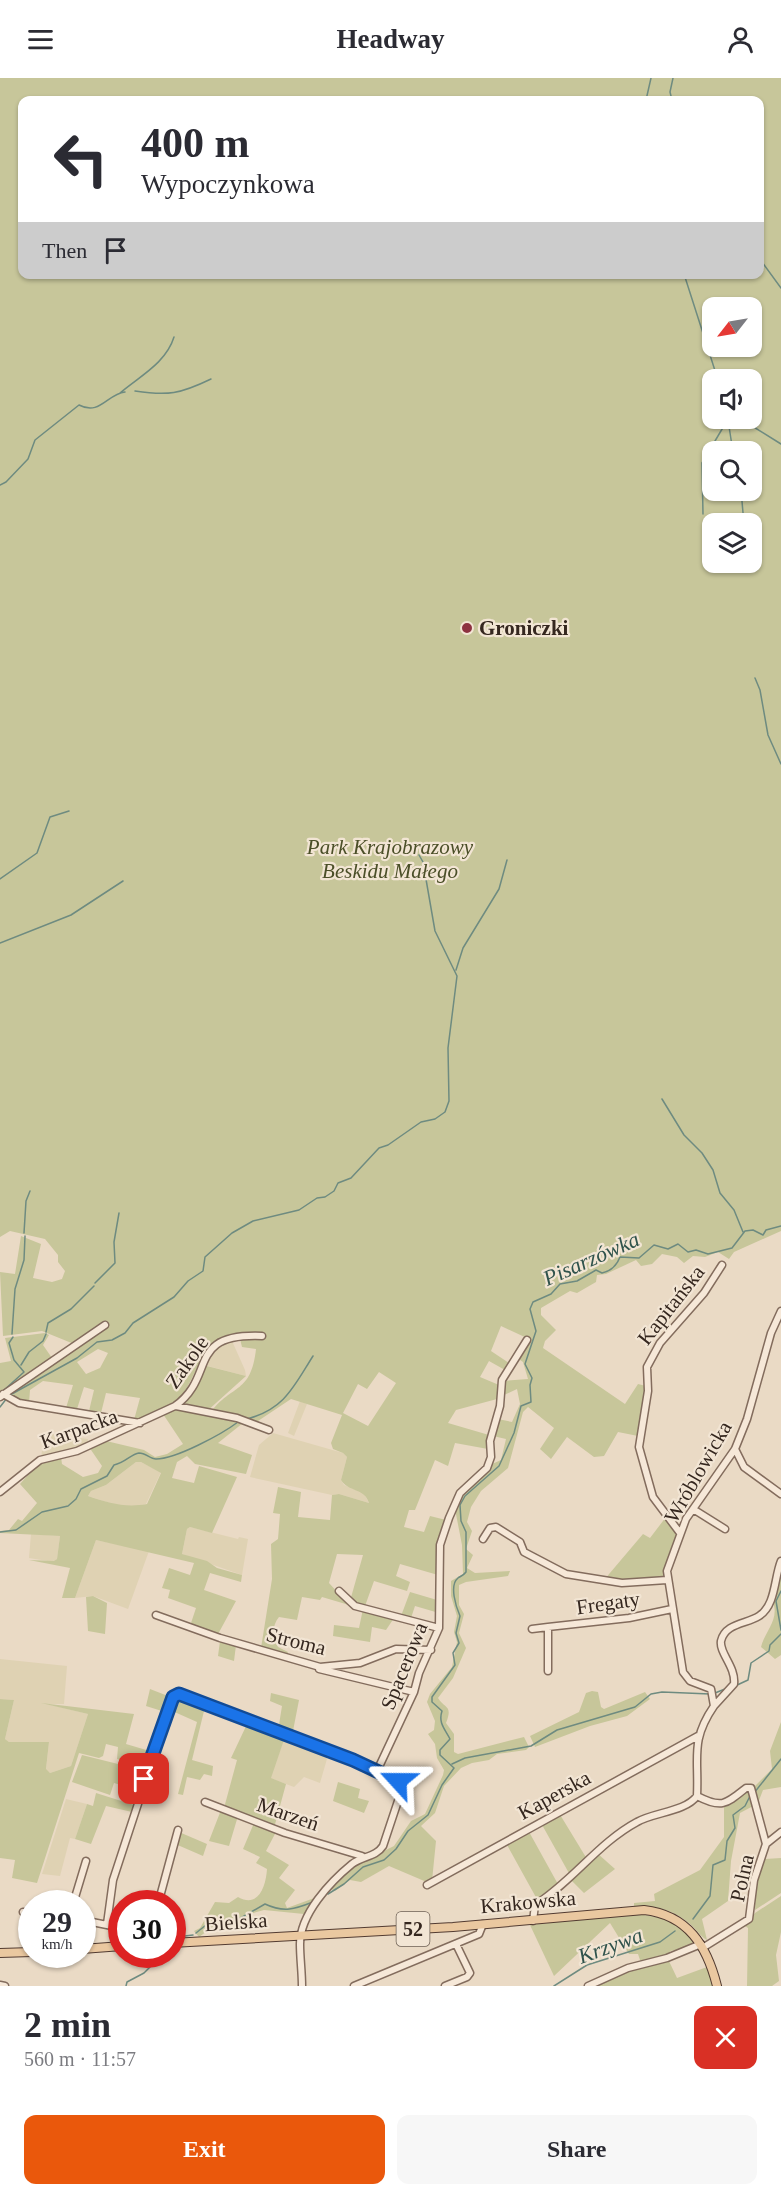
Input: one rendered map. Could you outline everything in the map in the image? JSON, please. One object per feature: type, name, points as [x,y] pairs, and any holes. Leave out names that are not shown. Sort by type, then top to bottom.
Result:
[{"type":"main road","name":"Krakowska","points":[[301,1936],[532,1921],[634,1910],[652,1911],[680,1922],[703,1946],[717,1986]]},
{"type":"main road","name":"Bielska","points":[[186,1942],[301,1936]]},
{"type":"main road","points":[[0,1953],[18,1952]]},
{"type":"street","name":"Kapitańska","points":[[680,1533],[653,1497],[639,1447],[648,1390],[647,1367],[660,1343],[704,1293],[722,1266]]},
{"type":"street","name":"Wróblowicka","points":[[714,1706],[712,1694],[706,1686],[690,1681],[683,1672],[667,1580],[671,1558],[680,1533],[693,1509],[735,1449],[747,1419],[771,1333],[781,1311]]},
{"type":"street","points":[[2,1396],[105,1325]]},
{"type":"street","name":"Zakole","points":[[175,1406],[187,1393],[211,1351],[220,1340],[243,1335],[262,1336]]},
{"type":"street","name":"Spacerowa","points":[[377,1771],[414,1692],[419,1673],[440,1628],[440,1545],[457,1497],[487,1468],[491,1457],[490,1441],[500,1406],[502,1380],[528,1340]]},
{"type":"street","points":[[2,1396],[18,1403],[141,1424]]},
{"type":"street","points":[[175,1406],[237,1418],[269,1430]]},
{"type":"street","name":"Karpacka","points":[[0,1492],[40,1460],[77,1451],[111,1434],[141,1424],[175,1406]]},
{"type":"street","points":[[735,1449],[744,1467],[781,1494]]},
{"type":"street","points":[[693,1509],[725,1529]]},
{"type":"street","points":[[483,1539],[490,1528],[496,1527],[520,1542],[524,1552],[543,1564],[574,1576],[622,1583],[667,1580]]},
{"type":"street","points":[[532,1921],[535,1905],[621,1832],[642,1819],[690,1802],[697,1796],[698,1736],[702,1724],[714,1706],[734,1686],[734,1670],[721,1646],[723,1636],[737,1624],[763,1612],[773,1593],[781,1561]]},
{"type":"street","points":[[339,1591],[355,1606],[440,1628]]},
{"type":"street","name":"Fregaty","points":[[532,1629],[621,1620],[672,1609]]},
{"type":"street","name":"Stroma","points":[[156,1615],[220,1638],[320,1667],[360,1663],[396,1650],[431,1650]]},
{"type":"street","name":"Fregaty","points":[[548,1627],[548,1671]]},
{"type":"street","points":[[287,1660],[414,1692]]},
{"type":"street","points":[[96,1922],[107,1924],[112,1880],[173,1697],[179,1694],[398,1781],[401,1793],[381,1850],[362,1856],[320,1899],[305,1922],[301,1936],[302,1986]]},
{"type":"street","name":"Kaperska","points":[[427,1885],[698,1736]]},
{"type":"street","points":[[697,1796],[725,1804],[733,1801],[746,1788],[754,1794],[766,1844]]},
{"type":"street","name":"Marzeń","points":[[205,1802],[285,1833],[362,1856]]},
{"type":"street","points":[[162,1890],[178,1830]]},
{"type":"street","name":"Polna","points":[[588,1986],[635,1966],[703,1946],[749,1919],[754,1880],[766,1844],[781,1832]]},
{"type":"street","points":[[77,1890],[86,1861]]},
{"type":"street","points":[[354,1986],[479,1934],[483,1924]]},
{"type":"street","points":[[445,1986],[467,1977],[470,1973],[456,1944]]},
{"type":"street","points":[[0,1985],[5,1986]]},
{"type":"shaded area","points":[[232,1341],[246,1376],[204,1365],[217,1346]]},
{"type":"shaded area","points":[[300,1401],[307,1404],[294,1436],[288,1433]]},
{"type":"shaded area","points":[[44,1433],[88,1439],[87,1444],[75,1451],[49,1455],[41,1459]]},
{"type":"shaded area","points":[[273,1433],[343,1453],[347,1457],[341,1480],[344,1485],[364,1493],[369,1503],[339,1494],[332,1495],[250,1477],[259,1445]]},
{"type":"shaded area","points":[[136,1462],[141,1462],[161,1472],[146,1504],[138,1507],[119,1506],[88,1496],[91,1491],[106,1485]]},
{"type":"shaded area","points":[[190,1527],[238,1539],[239,1537],[248,1539],[242,1575],[182,1554],[187,1529]]},
{"type":"shaded area","points":[[31,1534],[60,1536],[57,1559],[54,1562],[29,1558]]},
{"type":"shaded area","points":[[96,1540],[149,1551],[128,1609],[93,1596],[75,1598]]},
{"type":"shaded area","points":[[0,1659],[67,1666],[64,1704],[47,1704],[88,1714],[71,1766],[50,1773],[46,1770],[49,1742],[9,1742],[5,1739],[14,1700],[0,1699]]},
{"type":"shaded area","points":[[285,1737],[329,1752],[320,1783],[304,1777],[294,1787],[270,1778]]},
{"type":"shaded area","points":[[66,1799],[87,1804],[75,1839],[70,1838],[60,1876],[42,1874]]},
{"type":"green space","name":"Park Krajobrazowy Beskidu Małego","points":[[0,78],[781,78],[781,1231],[734,1252],[729,1259],[718,1252],[705,1257],[693,1256],[684,1263],[677,1257],[662,1254],[652,1264],[641,1266],[636,1260],[606,1274],[597,1275],[596,1282],[577,1293],[570,1291],[541,1308],[541,1315],[556,1330],[545,1341],[543,1348],[625,1404],[638,1384],[646,1386],[638,1436],[618,1432],[604,1456],[594,1457],[567,1437],[551,1459],[540,1449],[554,1428],[528,1407],[523,1412],[508,1468],[481,1491],[471,1507],[467,1522],[472,1531],[466,1549],[473,1555],[467,1568],[475,1573],[510,1571],[508,1576],[459,1585],[459,1605],[464,1614],[459,1633],[466,1648],[453,1678],[438,1698],[449,1713],[446,1723],[454,1734],[454,1752],[458,1754],[524,1737],[529,1747],[526,1750],[497,1754],[489,1760],[461,1768],[444,1786],[435,1813],[421,1826],[436,1841],[432,1881],[429,1883],[389,1866],[361,1882],[350,1880],[335,1891],[331,1889],[351,1867],[394,1846],[411,1821],[425,1814],[443,1775],[444,1770],[437,1758],[435,1744],[428,1734],[434,1730],[435,1721],[427,1702],[430,1694],[452,1667],[457,1642],[454,1632],[457,1616],[451,1596],[451,1581],[463,1574],[462,1545],[455,1509],[460,1496],[490,1465],[501,1460],[506,1439],[493,1436],[498,1419],[512,1422],[520,1404],[517,1389],[502,1396],[503,1381],[528,1379],[523,1362],[517,1358],[529,1339],[501,1326],[491,1351],[509,1363],[505,1370],[489,1361],[480,1377],[499,1385],[497,1399],[456,1410],[448,1423],[489,1435],[488,1449],[455,1443],[448,1466],[435,1460],[415,1510],[409,1510],[404,1527],[424,1532],[430,1516],[446,1520],[438,1575],[400,1564],[396,1576],[410,1582],[407,1591],[374,1581],[365,1606],[350,1601],[363,1555],[337,1554],[329,1583],[349,1605],[322,1597],[320,1600],[302,1597],[297,1620],[279,1617],[275,1624],[276,1643],[278,1647],[288,1652],[287,1655],[261,1648],[272,1579],[271,1544],[278,1539],[280,1514],[273,1513],[278,1487],[301,1492],[298,1517],[330,1520],[332,1495],[339,1494],[369,1503],[364,1495],[348,1487],[341,1480],[347,1457],[333,1449],[331,1443],[342,1415],[291,1399],[255,1423],[211,1412],[240,1387],[250,1374],[253,1363],[256,1349],[242,1347],[240,1339],[227,1338],[217,1342],[209,1349],[184,1393],[176,1402],[143,1419],[134,1420],[140,1398],[106,1393],[101,1413],[89,1411],[94,1390],[84,1387],[77,1409],[66,1408],[73,1385],[43,1381],[30,1390],[29,1403],[6,1394],[74,1344],[42,1331],[3,1336],[0,1272],[15,1274],[21,1236],[41,1244],[33,1278],[52,1282],[62,1279],[65,1271],[58,1262],[58,1255],[45,1239],[10,1231],[0,1237]],"holes":[[[98,1349],[108,1353],[100,1368],[86,1374],[77,1362]],[[379,1372],[396,1383],[368,1426],[343,1413],[358,1384],[367,1389]]]},
{"type":"green space","points":[[45,1333],[49,1335],[43,1345],[52,1358],[0,1395],[0,1363],[11,1361],[5,1338]]},
{"type":"green space","points":[[203,1365],[246,1376],[206,1412],[181,1402]]},
{"type":"green space","points":[[176,1407],[243,1423],[218,1443],[252,1455],[246,1474],[195,1464],[187,1456],[177,1462],[172,1478],[194,1483],[199,1466],[237,1477],[212,1533],[190,1527],[187,1529],[182,1554],[242,1575],[241,1582],[210,1573],[204,1590],[236,1601],[217,1636],[190,1626],[196,1608],[168,1598],[170,1590],[162,1588],[169,1568],[190,1575],[194,1563],[96,1540],[75,1598],[62,1598],[70,1568],[29,1560],[54,1561],[57,1559],[60,1536],[0,1533],[0,1531],[9,1530],[18,1519],[22,1521],[37,1503],[20,1484],[37,1465],[61,1457],[62,1464],[83,1477],[98,1473],[102,1466],[89,1447],[102,1440],[144,1450],[155,1457],[167,1454],[183,1444],[163,1414]],"holes":[[[136,1462],[141,1462],[161,1473],[147,1504],[117,1504],[88,1496],[91,1491],[106,1485]]]},
{"type":"green space","points":[[666,1517],[677,1535],[663,1578],[655,1581],[604,1580],[643,1534],[650,1538]]},
{"type":"green space","points":[[781,1564],[781,1655],[775,1659],[761,1647],[774,1619],[772,1600]]},
{"type":"green space","points":[[410,1592],[437,1600],[439,1613],[415,1606],[411,1618],[401,1616]]},
{"type":"green space","points":[[93,1596],[107,1603],[105,1634],[88,1631],[86,1597]]},
{"type":"green space","points":[[363,1609],[394,1618],[386,1630],[372,1627],[370,1642],[333,1636],[334,1625],[359,1628]]},
{"type":"green space","points":[[220,1641],[236,1645],[234,1661],[218,1656]]},
{"type":"green space","points":[[150,1689],[168,1696],[169,1701],[165,1712],[146,1706]]},
{"type":"green space","points":[[598,1692],[601,1707],[604,1709],[645,1692],[650,1699],[627,1716],[590,1726],[535,1747],[530,1736],[579,1712],[586,1693]]},
{"type":"green space","points":[[271,1693],[299,1700],[292,1736],[278,1731],[282,1706],[270,1701]]},
{"type":"green space","points":[[180,1697],[205,1707],[192,1760],[213,1766],[212,1776],[204,1774],[200,1780],[187,1777],[183,1795],[178,1794],[197,1722],[170,1710],[174,1699]]},
{"type":"green space","points":[[0,1699],[14,1700],[5,1739],[9,1742],[49,1742],[46,1769],[50,1773],[71,1766],[88,1714],[41,1703],[134,1714],[126,1744],[153,1752],[138,1790],[114,1783],[110,1795],[72,1782],[82,1755],[118,1764],[120,1760],[117,1759],[118,1747],[106,1744],[103,1756],[99,1758],[79,1753],[37,1883],[12,1878],[15,1860],[0,1858]]},
{"type":"green space","points":[[248,1722],[285,1737],[271,1778],[286,1784],[274,1828],[224,1808],[237,1760],[231,1758]]},
{"type":"green space","points":[[781,1722],[781,1787],[763,1790],[758,1803],[754,1787],[772,1769],[770,1751]]},
{"type":"green space","points":[[338,1782],[360,1789],[358,1798],[369,1801],[364,1813],[333,1801]]},
{"type":"green space","points":[[746,1789],[749,1789],[755,1805],[740,1813],[731,1861],[728,1901],[702,1919],[707,1940],[684,1919],[671,1912],[649,1906],[634,1906],[634,1903],[655,1901],[654,1894],[700,1870],[724,1837],[724,1805],[733,1803]]},
{"type":"green space","points":[[96,1793],[134,1805],[132,1812],[106,1806],[91,1844],[75,1839],[87,1804],[93,1806]]},
{"type":"green space","points":[[221,1810],[238,1816],[229,1846],[209,1841]]},
{"type":"green space","points":[[559,1813],[587,1859],[570,1875],[541,1823]]},
{"type":"green space","points":[[254,1823],[276,1832],[266,1851],[289,1865],[279,1878],[295,1890],[285,1903],[287,1908],[317,1897],[304,1914],[264,1910],[250,1914],[237,1924],[214,1926],[199,1937],[194,1931],[200,1928],[215,1902],[229,1903],[238,1897],[251,1900],[260,1894],[263,1888],[267,1869],[256,1863],[260,1857],[243,1849]]},
{"type":"green space","points":[[528,1830],[559,1886],[538,1901],[506,1843]]},
{"type":"green space","points":[[179,1832],[207,1844],[203,1856],[173,1843]]},
{"type":"green space","points":[[597,1853],[615,1869],[584,1893],[570,1879]]},
{"type":"green space","points":[[781,1858],[781,1893],[755,1910],[756,1883],[765,1859]]},
{"type":"green space","points":[[781,1896],[781,1932],[776,1955],[779,1981],[772,1986],[747,1986],[748,1928],[745,1926],[755,1913]]},
{"type":"green space","points":[[632,1914],[668,1921],[683,1930],[695,1944],[677,1952],[676,1950],[670,1951],[671,1956],[641,1963],[638,1954],[629,1954],[610,1923],[554,1976],[530,1925]]},
{"type":"green space","points":[[668,1959],[677,1978],[707,1967],[713,1986],[593,1986],[629,1969]]},
{"type":"waterway","points":[[647,96],[651,78]]},
{"type":"waterway","points":[[671,96],[673,78]]},
{"type":"waterway","points":[[764,265],[781,288]]},
{"type":"waterway","points":[[686,279],[714,369]]},
{"type":"waterway","points":[[120,393],[159,362],[174,337]]},
{"type":"waterway","points":[[135,391],[174,392],[191,388],[211,379]]},
{"type":"waterway","points":[[0,485],[6,482],[28,459],[35,440],[79,405],[93,408],[125,392]]},
{"type":"waterway","points":[[703,513],[702,463],[722,429]]},
{"type":"waterway","points":[[729,429],[731,441]]},
{"type":"waterway","points":[[757,429],[781,444]]},
{"type":"waterway","points":[[742,501],[743,513]]},
{"type":"waterway","name":"Pisarzówka","points":[[755,678],[760,690],[768,735],[781,764]]},
{"type":"waterway","points":[[0,879],[37,853],[50,817],[69,811]]},
{"type":"waterway","points":[[10,1395],[77,1358],[97,1342],[112,1340],[125,1333],[133,1323],[174,1297],[188,1281],[203,1271],[205,1257],[232,1233],[253,1221],[299,1210],[317,1198],[325,1197],[334,1191],[338,1183],[351,1178],[379,1148],[388,1145],[421,1122],[435,1119],[445,1112],[449,1101],[448,1048],[457,976],[435,931],[423,862],[419,855]]},
{"type":"waterway","points":[[456,970],[463,948],[499,889],[507,860]]},
{"type":"waterway","points":[[0,943],[71,915],[123,881]]},
{"type":"waterway","points":[[662,1099],[684,1135],[702,1153],[713,1170],[720,1193],[734,1210],[743,1232]]},
{"type":"waterway","points":[[24,1233],[26,1201],[30,1191]]},
{"type":"waterway","points":[[95,1283],[115,1263],[114,1242],[119,1213]]},
{"type":"waterway","name":"Pisarzówka","points":[[328,1894],[344,1884],[363,1867],[384,1860],[396,1849],[408,1831],[428,1815],[442,1785],[454,1768],[440,1755],[440,1750],[450,1739],[441,1722],[442,1711],[432,1702],[432,1697],[455,1665],[453,1653],[459,1643],[456,1633],[460,1616],[455,1602],[454,1586],[455,1581],[466,1572],[466,1532],[461,1521],[460,1505],[465,1496],[499,1466],[514,1433],[521,1406],[531,1402],[532,1378],[525,1364],[536,1331],[530,1309],[533,1302],[551,1294],[560,1284],[577,1281],[596,1270],[602,1273],[608,1271],[620,1257],[639,1258],[654,1245],[668,1249],[678,1244],[688,1252],[696,1250],[708,1254],[732,1248],[745,1231],[753,1230],[763,1235],[766,1230],[781,1226]]},
{"type":"waterway","points":[[12,1334],[15,1289],[24,1260],[25,1236]]},
{"type":"waterway","points":[[46,1332],[48,1323],[71,1309],[94,1286]]},
{"type":"waterway","points":[[21,1365],[29,1352],[43,1341],[46,1334]]},
{"type":"waterway","points":[[3,1391],[24,1372],[14,1360],[9,1343],[13,1337]]},
{"type":"waterway","points":[[247,1419],[260,1415],[280,1403],[313,1356]]},
{"type":"waterway","points":[[0,1407],[7,1398]]},
{"type":"waterway","points":[[0,1532],[16,1530],[42,1512],[68,1506],[76,1499],[81,1489],[107,1476],[114,1465],[133,1455],[141,1453],[156,1459],[175,1455],[210,1439],[238,1422]]},
{"type":"waterway","points":[[781,1591],[776,1601],[781,1630]]},
{"type":"waterway","points":[[735,1686],[748,1680],[751,1663],[769,1651],[770,1645],[781,1634]]},
{"type":"waterway","points":[[715,1693],[725,1689]]},
{"type":"waterway","points":[[452,1764],[465,1758],[531,1746],[557,1730],[635,1707],[651,1694],[662,1692],[710,1694]]},
{"type":"waterway","name":"Krzywa","points":[[754,1793],[781,1759]]},
{"type":"waterway","name":"Krzywa","points":[[693,1919],[710,1896],[713,1865],[725,1860],[727,1841],[735,1828],[733,1815],[745,1806],[750,1796]]},
{"type":"waterway","name":"Pisarzówka","points":[[196,1933],[206,1925],[239,1919],[265,1904],[289,1909],[313,1902]]},
{"type":"waterway","name":"Krzywa","points":[[554,1986],[587,1965],[660,1942],[675,1931]]},
{"type":"waterway","name":"Pisarzówka","points":[[186,1936],[193,1935]]},
{"type":"waterway","name":"Pisarzówka","points":[[126,1986],[127,1982],[149,1968]]},
{"type":"place","name":"Groniczki","points":[[467,628]]},
{"type":"route","points":[[144,1779],[157,1748],[173,1697],[179,1694],[324,1748],[398,1781]]}]
